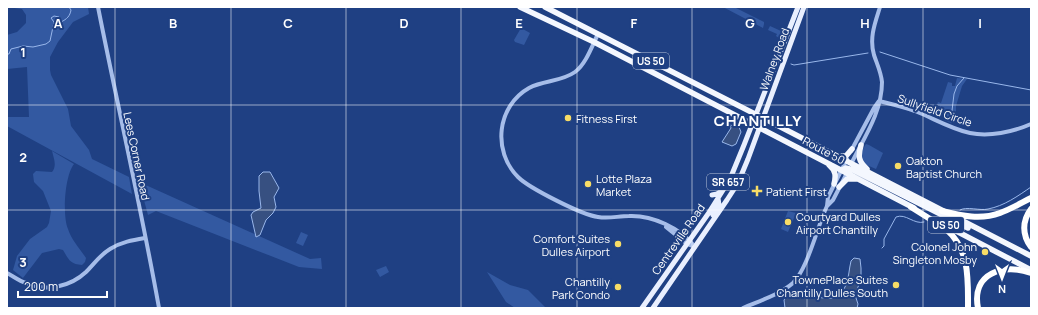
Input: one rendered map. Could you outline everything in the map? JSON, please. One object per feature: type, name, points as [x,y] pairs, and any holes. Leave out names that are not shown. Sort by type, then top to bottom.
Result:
[{"type":"highway","name":"Route 50","points":[[520,7],[594,42],[824,161],[873,175],[1031,256]]},
{"type":"highway","name":"Route 50","points":[[545,7],[835,155],[860,180],[1031,270]]},
{"type":"highway","points":[[861,145],[859,159],[861,164],[873,175]]},
{"type":"highway","points":[[835,155],[846,156],[852,149]]},
{"type":"highway","points":[[824,161],[835,172],[836,186]]},
{"type":"highway","points":[[847,167],[962,226],[991,236]]},
{"type":"highway","points":[[836,186],[849,178],[860,180]]},
{"type":"highway","points":[[942,211],[976,217],[988,216],[1008,210],[1031,198]]},
{"type":"highway","points":[[911,207],[946,229],[962,251],[967,270],[968,308]]},
{"type":"highway","points":[[1031,209],[1024,227],[1025,235],[1031,247]]},
{"type":"highway","points":[[978,308],[976,300],[979,288],[984,280],[991,274],[1006,269],[1016,269],[1031,273]]},
{"type":"main road","name":"Walney Road","points":[[756,114],[798,7]]},
{"type":"main road","name":"Walney Road","points":[[763,118],[804,7]]},
{"type":"main road","name":"Centreville Road","points":[[642,308],[689,242],[723,190],[739,158],[756,114]]},
{"type":"main road","name":"Centreville Road","points":[[653,308],[728,200],[738,183],[763,118]]},
{"type":"main road","points":[[712,195],[723,190]]},
{"type":"main road","points":[[709,227],[710,220],[719,205],[718,198]]},
{"type":"street","name":"Lees Corner Road","points":[[98,7],[159,308]]},
{"type":"street","points":[[742,308],[780,292],[794,282],[803,267],[826,206],[833,200],[836,186],[861,145],[875,118],[879,101],[881,78],[874,54],[872,37],[880,7]]},
{"type":"street","points":[[598,34],[584,61],[576,71],[562,79],[533,86],[514,100],[505,116],[501,129],[501,143],[504,157],[512,170],[522,180],[586,214],[606,218],[639,216],[652,219],[673,228],[695,247]]},
{"type":"street","points":[[847,167],[852,149],[879,101]]},
{"type":"street","name":"Sullyfield Circle","points":[[879,101],[912,110],[976,134],[991,134],[1021,128],[1031,124]]},
{"type":"street","points":[[7,273],[36,287],[50,288],[60,286],[70,283],[82,275],[100,256],[111,248],[122,243],[145,238]]},
{"type":"shaded area","points":[[7,7],[88,7],[89,14],[73,22],[58,42],[50,57],[51,75],[68,109],[71,126],[89,150],[92,159],[129,177],[132,194],[7,126],[7,117],[29,117],[27,67],[7,69],[7,35],[17,32],[26,23],[26,15],[22,9]]},
{"type":"shaded area","points":[[723,7],[734,7],[764,22],[763,28]]},
{"type":"shaded area","points":[[770,26],[781,31],[779,38],[776,36],[777,34],[768,30]]},
{"type":"shaded area","points":[[521,28],[530,33],[524,45],[515,42],[514,40]]},
{"type":"shaded area","points":[[957,78],[967,79],[962,86],[956,106],[956,120],[951,123],[944,120],[943,117],[946,112],[939,109],[940,106],[937,105],[938,102],[941,103],[948,82],[952,83],[952,86],[955,86]]},
{"type":"shaded area","points":[[730,125],[739,127],[741,132],[736,144],[732,146],[722,142],[731,128]]},
{"type":"shaded area","points":[[866,144],[883,153],[876,169],[862,163],[861,152]]},
{"type":"shaded area","points":[[52,151],[74,164],[68,177],[65,195],[66,223],[71,236],[86,258],[82,265],[75,264],[70,261],[63,250],[59,249],[42,253],[23,278],[13,270],[17,256],[30,239],[47,227],[51,211],[43,191],[34,182],[33,174],[36,171],[52,172],[54,170],[55,165]]},
{"type":"shaded area","points":[[263,172],[270,172],[279,188],[274,197],[276,207],[273,213],[266,220],[260,235],[256,237],[251,215],[253,212],[261,208],[259,176]]},
{"type":"shaded area","points":[[139,182],[310,259],[321,258],[322,269],[299,267],[156,211],[148,215]]},
{"type":"shaded area","points":[[788,211],[796,213],[788,232],[781,229]]},
{"type":"shaded area","points":[[301,232],[308,235],[303,246],[296,243]]},
{"type":"shaded area","points":[[854,258],[860,259],[861,268],[861,279],[855,295],[858,304],[857,308],[785,308],[784,300],[789,294],[796,291],[823,298],[833,298],[838,295],[846,285],[851,261]]},
{"type":"shaded area","points":[[386,266],[389,272],[380,277],[376,270]]},
{"type":"shaded area","points":[[487,272],[510,285],[528,290],[546,308],[515,308],[506,302]]},
{"type":"waterway","points":[[7,54],[9,54],[11,49],[23,46],[33,47],[46,44],[50,41],[54,22],[51,18],[54,16],[59,17],[61,22],[63,21],[70,14],[71,10],[69,7]]},
{"type":"waterway","points":[[880,52],[950,75],[1031,90]]},
{"type":"waterway","points":[[791,64],[794,65],[868,53]]},
{"type":"waterway","points":[[951,119],[954,94],[957,86],[964,78]]},
{"type":"waterway","points":[[960,210],[966,208],[994,208],[1011,200],[1031,187]]},
{"type":"waterway","points":[[882,248],[884,246],[884,239],[896,217],[900,216],[917,222],[924,222]]},
{"type":"place","name":"Fitness First","points":[[568,118]]},
{"type":"place","name":"Oakton Baptist Church","points":[[898,166]]},
{"type":"place","name":"Lotte Plaza Market","points":[[588,184]]},
{"type":"place","name":"Patient First","points":[[757,191]]},
{"type":"place","name":"Courtyard Dulles Airport Chantilly","points":[[788,222]]},
{"type":"place","name":"Comfort Suites Dulles Airport","points":[[618,244]]},
{"type":"place","name":"Colonel John Singleton Mosby","points":[[985,252]]},
{"type":"place","name":"TownePlace Suites Chantilly Dulles South","points":[[896,285]]},
{"type":"place","name":"Chantilly Park Condo","points":[[618,287]]},
{"type":"district","name":"CHANTILLY","points":[[758,120]]}]
